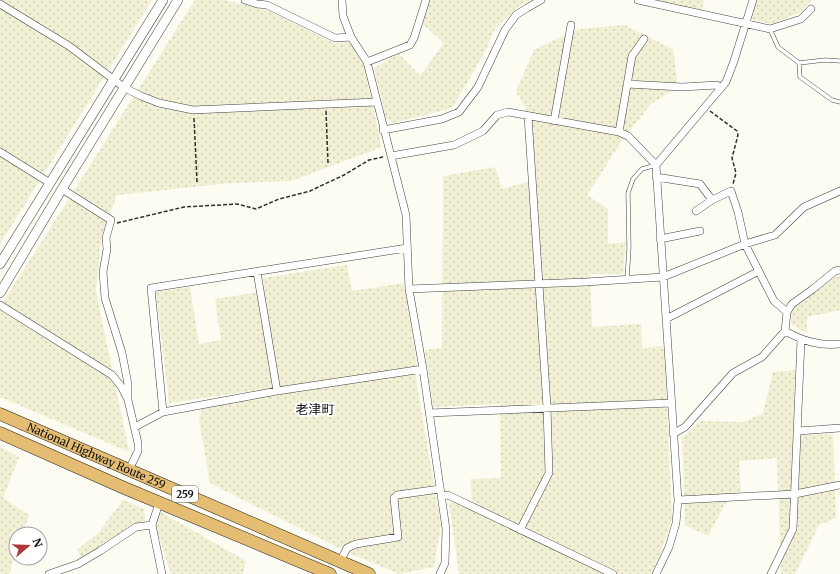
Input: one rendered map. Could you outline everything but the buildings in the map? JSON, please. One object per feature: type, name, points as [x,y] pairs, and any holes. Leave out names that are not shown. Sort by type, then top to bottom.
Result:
[{"type":"highway","name":"National Highway Route 259","points":[[0,414],[369,574]]},
{"type":"highway","name":"National Highway Route 259","points":[[0,433],[159,503],[330,574]]},
{"type":"street","points":[[0,264],[163,0]]},
{"type":"street","points":[[0,293],[62,188],[178,0]]},
{"type":"street","points":[[245,0],[257,4],[268,2],[335,38],[351,37]]},
{"type":"street","points":[[342,0],[343,16],[351,37],[366,62],[406,215],[409,289],[423,369],[446,529],[445,563],[440,574]]},
{"type":"street","points":[[366,62],[410,45],[414,38],[426,0]]},
{"type":"street","points":[[384,130],[442,119],[459,112],[478,87],[505,30],[516,15],[541,0]]},
{"type":"street","points":[[638,0],[770,29],[801,18],[811,9]]},
{"type":"street","points":[[656,574],[669,548],[676,523],[678,500],[656,165],[726,82],[753,0]]},
{"type":"street","points":[[0,4],[69,46],[125,88],[159,103],[193,110],[376,102]]},
{"type":"street","points":[[554,121],[571,25]]},
{"type":"street","points":[[619,132],[632,56],[644,40]]},
{"type":"street","points":[[627,84],[682,87],[717,85],[721,88]]},
{"type":"street","points":[[391,156],[454,144],[483,131],[497,115],[508,112],[619,132],[628,136],[656,165]]},
{"type":"street","points":[[520,530],[549,473],[548,407],[528,116]]},
{"type":"street","points":[[0,152],[50,183]]},
{"type":"street","points":[[656,177],[700,184],[712,200]]},
{"type":"street","points":[[62,188],[111,220],[106,238],[107,249],[103,272],[105,298],[122,353],[128,384],[128,400],[138,443],[138,451],[130,470]]},
{"type":"street","points":[[696,211],[712,200],[730,191],[738,212],[745,244],[774,301],[787,312]]},
{"type":"street","points":[[409,289],[627,280],[663,277],[745,244],[775,235],[804,207],[840,191]]},
{"type":"street","points":[[660,239],[700,231]]},
{"type":"street","points":[[164,412],[151,288],[407,248]]},
{"type":"street","points":[[673,434],[685,427],[733,373],[762,357],[785,331],[787,312],[792,304],[835,271],[840,270]]},
{"type":"street","points":[[666,319],[759,271]]},
{"type":"street","points":[[257,272],[277,391]]},
{"type":"street","points":[[0,305],[112,375],[121,386],[128,400]]},
{"type":"street","points":[[785,331],[801,340],[827,346],[840,344]]},
{"type":"street","points":[[771,574],[793,529],[801,340]]},
{"type":"street","points":[[134,427],[164,412],[277,391],[423,369]]},
{"type":"street","points":[[429,413],[671,403]]},
{"type":"street","points":[[798,431],[840,428]]},
{"type":"street","points":[[678,500],[795,494],[840,485]]},
{"type":"street","points":[[340,562],[347,548],[356,544],[398,537],[394,498],[397,495],[441,492],[613,574]]},
{"type":"street","points":[[159,503],[152,525],[162,574]]},
{"type":"street","points":[[49,574],[78,564],[136,527],[152,525]]},
{"type":"lane","points":[[770,29],[778,47],[799,63],[825,60],[840,61]]},
{"type":"lane","points":[[799,63],[800,77],[832,100],[840,102]]},
{"type":"lane","points":[[627,280],[629,248],[628,194],[632,179],[642,169],[656,165]]},
{"type":"path","points":[[326,105],[328,163]]},
{"type":"path","points":[[705,108],[737,131],[738,134],[732,158],[736,173],[730,191]]},
{"type":"path","points":[[193,110],[197,182]]},
{"type":"path","points":[[110,225],[184,207],[237,204],[256,209],[279,199],[310,191],[344,175],[369,160],[391,156]]},
{"type":"green space","points":[[0,0],[152,0],[0,244]]},
{"type":"green space","points":[[195,0],[225,0],[269,11],[334,43],[350,42],[363,64],[382,147],[291,181],[231,183],[117,195],[102,234],[96,291],[129,452],[0,397],[0,307]]},
{"type":"green space","points":[[430,0],[531,0],[523,3],[496,27],[485,52],[452,108],[393,123],[386,118],[374,68],[399,54],[420,76],[444,43],[423,24]]},
{"type":"green space","points":[[655,0],[704,0],[702,10]]},
{"type":"green space","points":[[757,0],[812,0],[799,13],[771,24],[752,19]]},
{"type":"green space","points":[[625,25],[673,49],[678,87],[651,104],[623,139],[587,195],[608,209],[608,244],[626,242],[623,274],[590,274],[592,327],[641,324],[642,348],[664,346],[672,518],[662,549],[651,574],[459,574],[449,502],[473,505],[470,479],[501,478],[500,404],[433,407],[425,350],[442,348],[443,176],[495,167],[502,189],[531,181],[527,112],[516,91],[534,50],[578,29]]},
{"type":"green space","points":[[347,265],[352,291],[404,283],[417,367],[169,403],[156,292],[190,287],[199,344],[221,340],[215,299],[265,291],[263,278]]},
{"type":"green space","points":[[840,276],[840,310],[807,317],[807,333],[791,324],[791,308],[835,277]]},
{"type":"green space","points":[[795,370],[793,435],[833,434],[836,518],[819,525],[795,574],[781,574],[777,458],[739,461],[741,491],[725,504],[708,536],[685,525],[682,438],[701,421],[744,422],[763,413],[773,372]]},
{"type":"green space","points":[[415,374],[441,525],[434,567],[399,574],[347,552],[210,483],[199,420],[203,404]]},
{"type":"green space","points":[[0,447],[19,457],[3,498],[29,515],[25,526],[8,526],[8,566],[12,566],[9,574],[0,574]]},
{"type":"green space","points":[[123,500],[144,509],[145,522],[136,523],[115,539],[80,558],[78,549],[99,532]]},
{"type":"green space","points":[[159,511],[246,561],[243,574],[171,574],[156,528]]},
{"type":"district","name":"老津町","points":[[315,409]]}]
